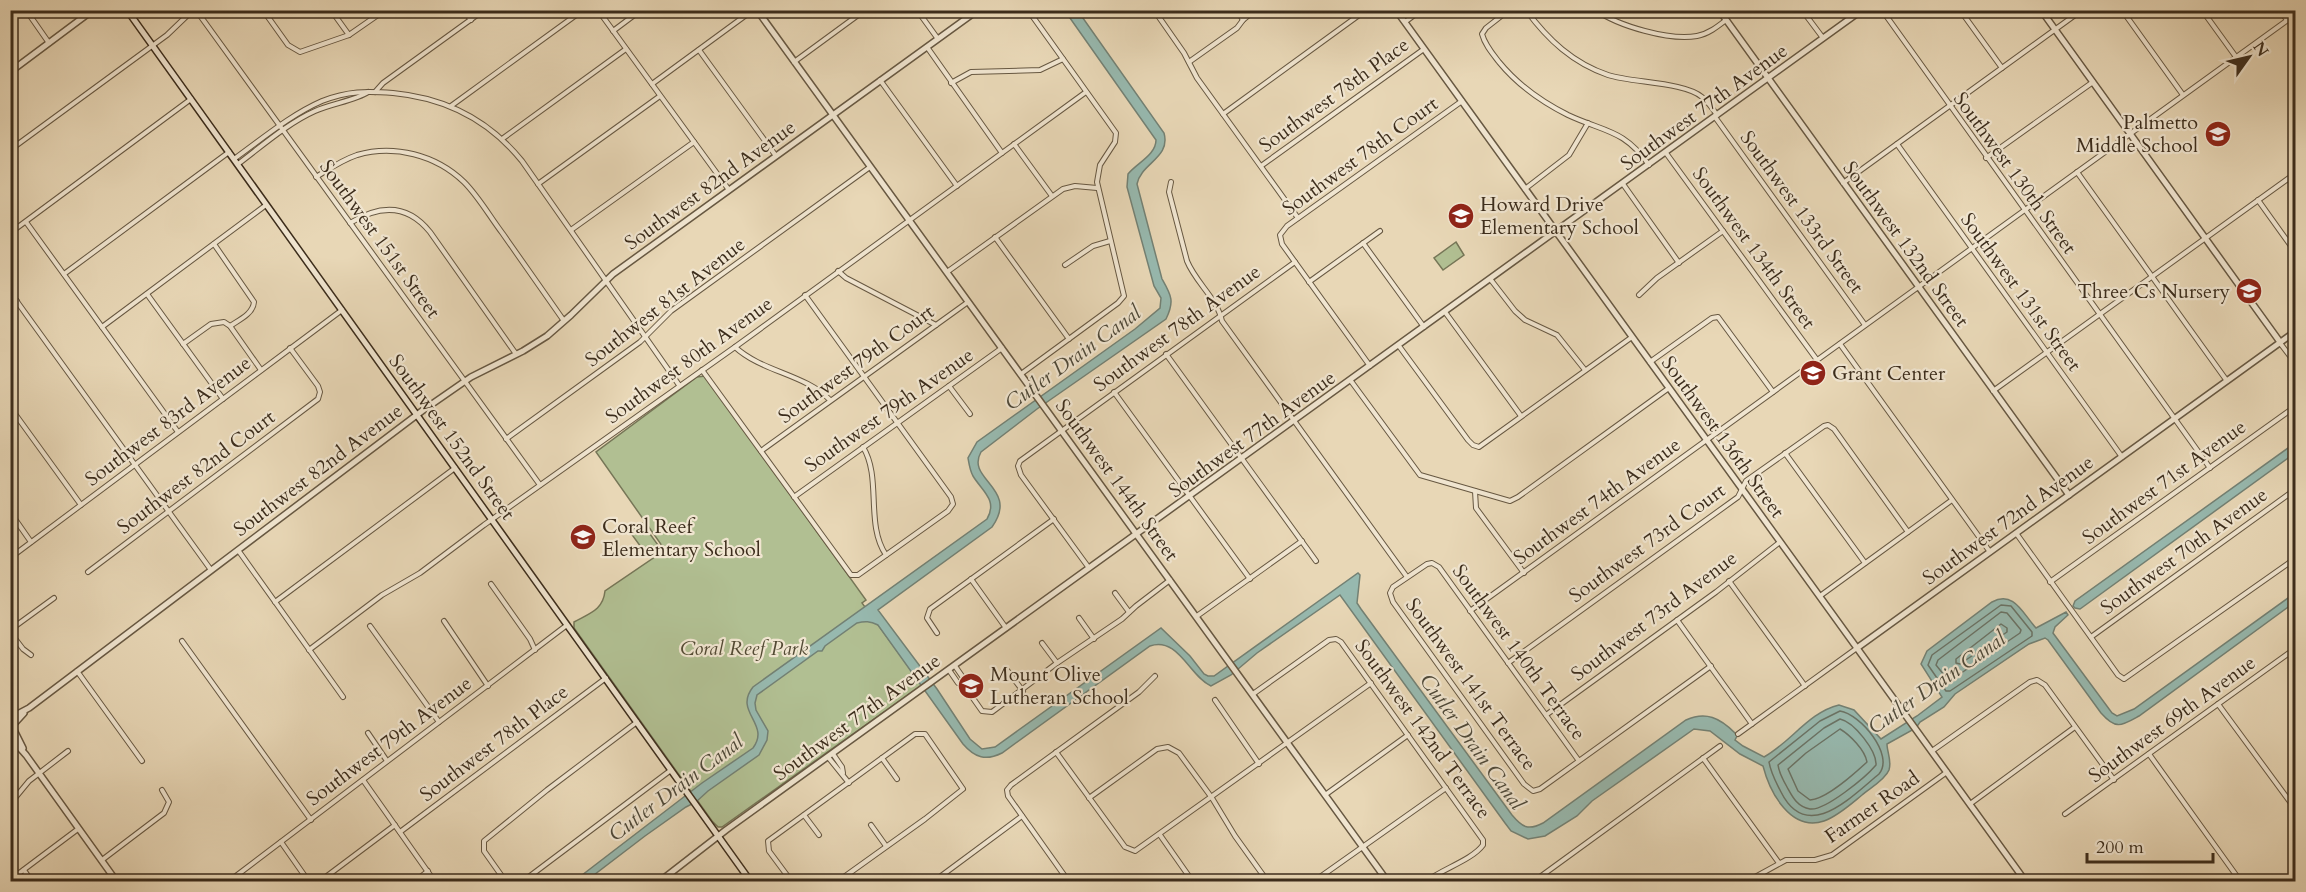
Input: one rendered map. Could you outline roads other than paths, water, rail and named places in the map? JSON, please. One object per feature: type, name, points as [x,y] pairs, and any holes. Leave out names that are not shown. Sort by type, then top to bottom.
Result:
[{"type":"street","points":[[26,10],[50,43]]},
{"type":"street","points":[[10,72],[93,10]]},
{"type":"street","name":"Southwest 152nd Street","points":[[127,10],[751,882]]},
{"type":"street","points":[[10,150],[175,29],[195,10]]},
{"type":"street","name":"Southwest 151st Street","points":[[195,10],[540,485]]},
{"type":"street","points":[[263,10],[288,45],[300,52],[349,35],[385,10]]},
{"type":"street","points":[[331,10],[349,35]]},
{"type":"street","points":[[464,10],[471,20]]},
{"type":"street","points":[[375,92],[383,83],[484,10]]},
{"type":"street","points":[[451,106],[583,10]]},
{"type":"street","points":[[598,10],[729,190]]},
{"type":"street","points":[[613,31],[641,10]]},
{"type":"street","points":[[652,84],[755,10]]},
{"type":"street","name":"Southwest 144th Street","points":[[755,10],[1171,579],[1388,882]]},
{"type":"street","points":[[794,62],[865,10]]},
{"type":"street","points":[[917,10],[938,39]]},
{"type":"street","name":"Southwest 82nd Avenue","points":[[11,724],[77,671],[417,414],[464,381],[534,345],[565,321],[605,280],[978,10]]},
{"type":"street","points":[[1020,374],[1120,302],[1124,296],[1097,188],[1101,161],[1117,138],[1113,129],[1028,10]]},
{"type":"street","points":[[1154,10],[1197,78],[1298,218]]},
{"type":"street","points":[[1237,10],[1243,20]]},
{"type":"street","points":[[1189,62],[1237,28],[1255,10]]},
{"type":"street","points":[[1223,114],[1366,10]]},
{"type":"street","name":"Southwest 136th Street","points":[[1396,10],[2026,882]]},
{"type":"street","points":[[1405,22],[1421,10]]},
{"type":"street","points":[[1509,10],[1486,28],[1482,34],[1494,56],[1520,83],[1552,106],[1615,133],[1627,141],[1649,165]]},
{"type":"street","points":[[1526,10],[1551,40],[1582,64],[1616,78],[1691,91],[1705,99],[1716,116]]},
{"type":"street","points":[[1596,10],[1628,27],[1680,36],[1701,35],[1726,20]]},
{"type":"street","name":"Southwest 132nd Street","points":[[1719,10],[2068,495]]},
{"type":"street","points":[[1803,10],[1823,39]]},
{"type":"street","name":"Southwest 77th Avenue","points":[[663,880],[830,755],[1862,10]]},
{"type":"street","name":"Southwest 130th Street","points":[[1882,10],[2210,468]]},
{"type":"street","points":[[1960,10],[2002,68]]},
{"type":"street","points":[[2041,10],[2295,364]]},
{"type":"street","points":[[1843,183],[2082,10]]},
{"type":"street","points":[[2122,10],[2183,96]]},
{"type":"street","points":[[2202,10],[2236,57]]},
{"type":"street","points":[[2280,10],[2287,20]]},
{"type":"street","name":"Southwest 74th Avenue","points":[[1470,611],[2295,14]]},
{"type":"street","points":[[927,47],[1002,153]]},
{"type":"street","points":[[502,139],[626,49]]},
{"type":"street","name":"Southwest 78th Place","points":[[1261,166],[1424,49]]},
{"type":"street","points":[[699,50],[776,156]]},
{"type":"street","points":[[951,83],[970,72],[1040,70],[1063,59]]},
{"type":"street","points":[[880,80],[957,186]]},
{"type":"street","points":[[1986,158],[2093,82]]},
{"type":"street","points":[[236,161],[280,126],[324,100],[350,93],[363,90],[414,95],[451,106],[478,120],[502,139],[517,156],[679,385]]},
{"type":"street","points":[[236,161],[313,112],[340,101],[363,96],[368,92]]},
{"type":"street","name":"Southwest 80th Avenue","points":[[309,650],[382,595],[420,573],[735,347],[1086,92]]},
{"type":"street","points":[[538,184],[660,96]]},
{"type":"street","points":[[10,233],[191,99]]},
{"type":"street","name":"Southwest 78th Court","points":[[1295,262],[1280,238],[1284,229],[1462,101]]},
{"type":"street","name":"Southwest 133rd Street","points":[[1716,116],[1865,325]]},
{"type":"street","points":[[1525,189],[1569,155],[1588,123]]},
{"type":"street","points":[[571,230],[694,142]]},
{"type":"street","points":[[1014,144],[1052,196]]},
{"type":"street","name":"Southwest 131st Street","points":[[1897,144],[2122,457]]},
{"type":"street","points":[[64,274],[229,152]]},
{"type":"street","points":[[316,177],[347,159],[375,152],[416,155],[442,166],[464,182],[476,197],[565,321]]},
{"type":"street","name":"Southwest 134th Street","points":[[1666,153],[1817,360]]},
{"type":"street","name":"Southwest 81st Avenue","points":[[506,439],[645,338],[671,311],[871,167]]},
{"type":"street","points":[[2077,172],[2226,381]]},
{"type":"street","points":[[1993,391],[2295,172]]},
{"type":"street","points":[[1171,182],[1169,192],[1187,261],[1194,275],[1219,309],[1222,321],[1407,577]]},
{"type":"street","points":[[1623,184],[1679,262]]},
{"type":"street","points":[[947,272],[1052,196],[1070,187],[1097,188]]},
{"type":"street","points":[[2258,200],[2295,253]]},
{"type":"street","points":[[102,327],[267,204]]},
{"type":"street","points":[[350,223],[364,215],[381,210],[399,210],[417,218],[430,232],[516,354]]},
{"type":"street","points":[[26,222],[178,432]]},
{"type":"street","points":[[1309,282],[1380,231]]},
{"type":"street","points":[[1639,295],[1679,262],[1723,231]]},
{"type":"street","points":[[995,237],[1069,339]]},
{"type":"street","points":[[1065,266],[1090,247],[1110,241]]},
{"type":"street","points":[[1363,243],[1424,328]]},
{"type":"street","points":[[214,244],[252,297],[254,304],[250,312],[230,326]]},
{"type":"street","points":[[1295,262],[1370,367]]},
{"type":"street","name":"Southwest 78th Avenue","points":[[1053,519],[1021,475],[1019,462],[1295,262]]},
{"type":"street","points":[[838,272],[936,324]]},
{"type":"street","points":[[1491,280],[1525,320],[1557,335],[1585,370]]},
{"type":"street","points":[[10,292],[211,570]]},
{"type":"street","points":[[147,294],[223,399]]},
{"type":"street","points":[[702,370],[850,574],[858,575],[948,511],[953,503],[951,497],[805,296]]},
{"type":"street","points":[[10,306],[17,301]]},
{"type":"street","name":"Southwest 79th Court","points":[[761,451],[968,301]]},
{"type":"street","name":"Southwest 83rd Avenue","points":[[10,558],[343,309]]},
{"type":"street","points":[[1446,312],[1521,416]]},
{"type":"street","points":[[1650,362],[1712,318],[1718,317],[1773,392]]},
{"type":"street","points":[[183,344],[214,322],[224,322],[230,326],[261,370]]},
{"type":"street","name":"Southwest 72nd Avenue","points":[[1738,734],[2295,331]]},
{"type":"street","points":[[1399,346],[1468,440],[1476,447],[1482,445],[1632,337]]},
{"type":"street","points":[[1840,344],[1990,552]]},
{"type":"street","points":[[735,347],[751,358],[818,390],[830,400]]},
{"type":"street","name":"Southwest 82nd Court","points":[[88,572],[314,403],[320,395],[318,386],[290,348]]},
{"type":"street","name":"Southwest 79th Avenue","points":[[794,497],[1002,348]]},
{"type":"street","points":[[1166,354],[1316,561]]},
{"type":"street","points":[[1351,381],[1418,474],[1513,500],[1669,388]]},
{"type":"street","points":[[949,386],[969,414]]},
{"type":"street","points":[[1114,392],[1250,579]]},
{"type":"street","name":"Southwest 71st Avenue","points":[[2050,582],[2295,406]]},
{"type":"street","points":[[10,407],[81,505]]},
{"type":"street","name":"Southwest 73rd Court","points":[[1508,663],[1738,497],[1746,481],[1822,426],[1828,425],[1835,431],[1908,532]]},
{"type":"street","points":[[863,447],[870,462],[879,541],[886,555]]},
{"type":"street","points":[[1785,453],[1864,563]]},
{"type":"street","points":[[275,602],[455,467]]},
{"type":"street","name":"Southwest 70th Avenue","points":[[2091,637],[2295,489]]},
{"type":"street","points":[[1475,491],[1476,508],[1524,573]]},
{"type":"street","points":[[1820,596],[1952,500]]},
{"type":"street","points":[[10,512],[31,542]]},
{"type":"street","points":[[937,633],[927,616],[932,608],[1053,519],[1090,569]]},
{"type":"street","points":[[2016,533],[2121,678],[2131,677],[2295,558]]},
{"type":"street","points":[[1197,616],[1302,541]]},
{"type":"street","name":"Southwest 73rd Avenue","points":[[1546,715],[1780,542]]},
{"type":"street","points":[[238,550],[343,697]]},
{"type":"street","name":"Southwest 140th Terrace","points":[[1407,577],[1432,563],[1443,571],[1579,761]]},
{"type":"street","name":"Southwest 141st Terrace","points":[[1407,577],[1393,587],[1390,593],[1393,602],[1524,784],[1532,790],[1539,790],[1579,761]]},
{"type":"street","points":[[971,579],[1007,629]]},
{"type":"street","points":[[949,670],[958,683],[963,684],[982,711],[993,712],[1057,663],[1094,639],[1171,579]]},
{"type":"street","points":[[1729,581],[1804,686]]},
{"type":"street","points":[[491,584],[537,648]]},
{"type":"street","points":[[1115,593],[1129,612]]},
{"type":"street","points":[[31,655],[23,649],[10,631],[54,598]]},
{"type":"street","points":[[1079,618],[1094,639]]},
{"type":"street","points":[[1677,620],[1752,724]]},
{"type":"street","points":[[444,621],[490,684]]},
{"type":"street","name":"Southwest 79th Avenue","points":[[228,882],[235,880],[281,842],[568,625]]},
{"type":"street","points":[[370,626],[439,722]]},
{"type":"street","name":"Southwest 142nd Terrace","points":[[1253,694],[1334,638],[1341,642],[1480,834],[1483,842],[1482,848],[1473,855],[1440,871],[1425,882]]},
{"type":"street","points":[[182,641],[311,820]]},
{"type":"street","points":[[1042,643],[1057,663]]},
{"type":"street","name":"Southwest 69th Avenue","points":[[2065,814],[2295,648]]},
{"type":"street","points":[[955,666],[964,679],[963,684]]},
{"type":"street","points":[[1579,761],[1711,666]]},
{"type":"street","points":[[1007,669],[1023,691]]},
{"type":"street","points":[[77,671],[142,761]]},
{"type":"street","points":[[1069,882],[1006,791],[1011,785],[1139,692],[1155,676]]},
{"type":"street","name":"Southwest 78th Place","points":[[400,832],[606,677]]},
{"type":"street","points":[[1932,751],[2030,682],[2037,680],[2044,685],[2114,780]]},
{"type":"street","points":[[1056,752],[1129,850],[1138,850],[1371,683]]},
{"type":"street","points":[[1215,700],[1259,764]]},
{"type":"street","points":[[2218,704],[2295,810]]},
{"type":"street","points":[[506,882],[484,851],[482,845],[489,836],[638,722]]},
{"type":"street","points":[[11,724],[26,754]]},
{"type":"street","points":[[1970,804],[2075,727]]},
{"type":"street","points":[[792,882],[769,851],[767,845],[769,840],[915,734],[921,732],[926,734],[963,789],[837,882]]},
{"type":"street","points":[[368,734],[387,761]]},
{"type":"street","points":[[1325,795],[1408,735]]},
{"type":"street","points":[[10,737],[26,754],[117,882]]},
{"type":"street","points":[[1533,882],[1720,746]]},
{"type":"street","points":[[1089,798],[1156,750],[1166,747],[1179,753],[1268,882]]},
{"type":"street","points":[[10,804],[26,784],[69,752]]},
{"type":"street","points":[[2149,754],[2241,882]]},
{"type":"street","points":[[830,755],[842,767],[843,774],[849,783]]},
{"type":"street","points":[[882,758],[897,778]]},
{"type":"street","points":[[1703,758],[1779,863]]},
{"type":"street","points":[[522,882],[672,769]]},
{"type":"street","name":"Farmer Road","points":[[1746,882],[1779,863],[1793,859],[1822,859],[1832,855],[1947,772]]},
{"type":"street","points":[[363,780],[435,882]]},
{"type":"street","points":[[1313,882],[1446,788]]},
{"type":"street","points":[[102,860],[164,813],[169,802],[162,790]]},
{"type":"street","points":[[804,815],[819,834]]},
{"type":"street","points":[[933,882],[1022,816]]},
{"type":"street","points":[[319,882],[395,825]]},
{"type":"street","points":[[871,825],[886,846]]},
{"type":"street","points":[[16,882],[79,828]]},
{"type":"street","points":[[1160,835],[1193,882]]},
{"type":"street","points":[[281,842],[309,882]]},
{"type":"street","points":[[10,880],[25,872]]},
{"type":"street","points":[[25,872],[32,882]]},
{"type":"street","points":[[414,882],[428,872]]},
{"type":"street","points":[[2134,882],[2144,881]]},
{"type":"water","name":"Cutler Drain Canal","points":[[1065,11],[1078,11],[1164,133],[1165,142],[1160,155],[1144,171],[1137,184],[1162,279],[1170,294],[1171,303],[1166,319],[1037,409],[981,452],[978,462],[980,470],[997,494],[1000,503],[999,514],[992,527],[878,610],[937,689],[970,739],[982,749],[995,747],[1161,628],[1190,656],[1204,674],[1214,676],[1358,573],[1360,575],[1357,603],[1361,609],[1512,815],[1522,825],[1533,827],[1543,823],[1693,717],[1706,716],[1724,723],[1737,736],[1735,740],[1764,757],[1818,714],[1839,705],[1854,710],[1881,739],[1942,697],[1921,664],[1927,651],[1992,602],[2000,599],[2012,601],[2017,605],[2036,628],[2066,612],[2068,615],[2055,627],[2053,633],[2112,713],[2117,716],[2134,709],[2295,593],[2295,602],[2139,716],[2119,725],[2111,722],[2101,713],[2048,640],[2045,638],[2029,644],[1955,694],[1944,707],[1920,722],[1916,728],[1887,744],[1890,767],[1884,777],[1844,810],[1824,821],[1812,823],[1792,816],[1771,788],[1763,766],[1740,754],[1710,731],[1694,729],[1592,801],[1577,816],[1545,836],[1528,839],[1511,831],[1340,595],[1257,653],[1231,675],[1211,686],[1203,681],[1176,652],[1160,644],[1150,646],[1002,753],[991,757],[976,755],[963,744],[878,625],[863,622],[857,623],[825,646],[822,651],[818,651],[757,695],[756,710],[768,731],[767,740],[759,755],[586,881],[573,882],[702,783],[753,748],[758,732],[747,704],[753,687],[987,519],[991,506],[990,501],[972,474],[968,458],[977,442],[1135,329],[1160,308],[1161,298],[1154,286],[1127,187],[1128,174],[1150,154],[1156,140]]},
{"type":"water","points":[[2295,443],[2295,453],[2080,609],[2073,606],[2075,601]]},
{"type":"place","name":"Palmetto Middle School","points":[[2218,134]]},
{"type":"place","name":"Howard Drive Elementary School","points":[[1461,216]]},
{"type":"place","name":"Three Cs Nursery","points":[[2249,291]]},
{"type":"place","name":"Grant Center","points":[[1813,373]]},
{"type":"place","name":"Coral Reef Elementary School","points":[[583,537]]},
{"type":"place","name":"Mount Olive Lutheran School","points":[[971,686]]},
{"type":"park label","name":"Coral Reef Park","points":[[744,648]]}]
